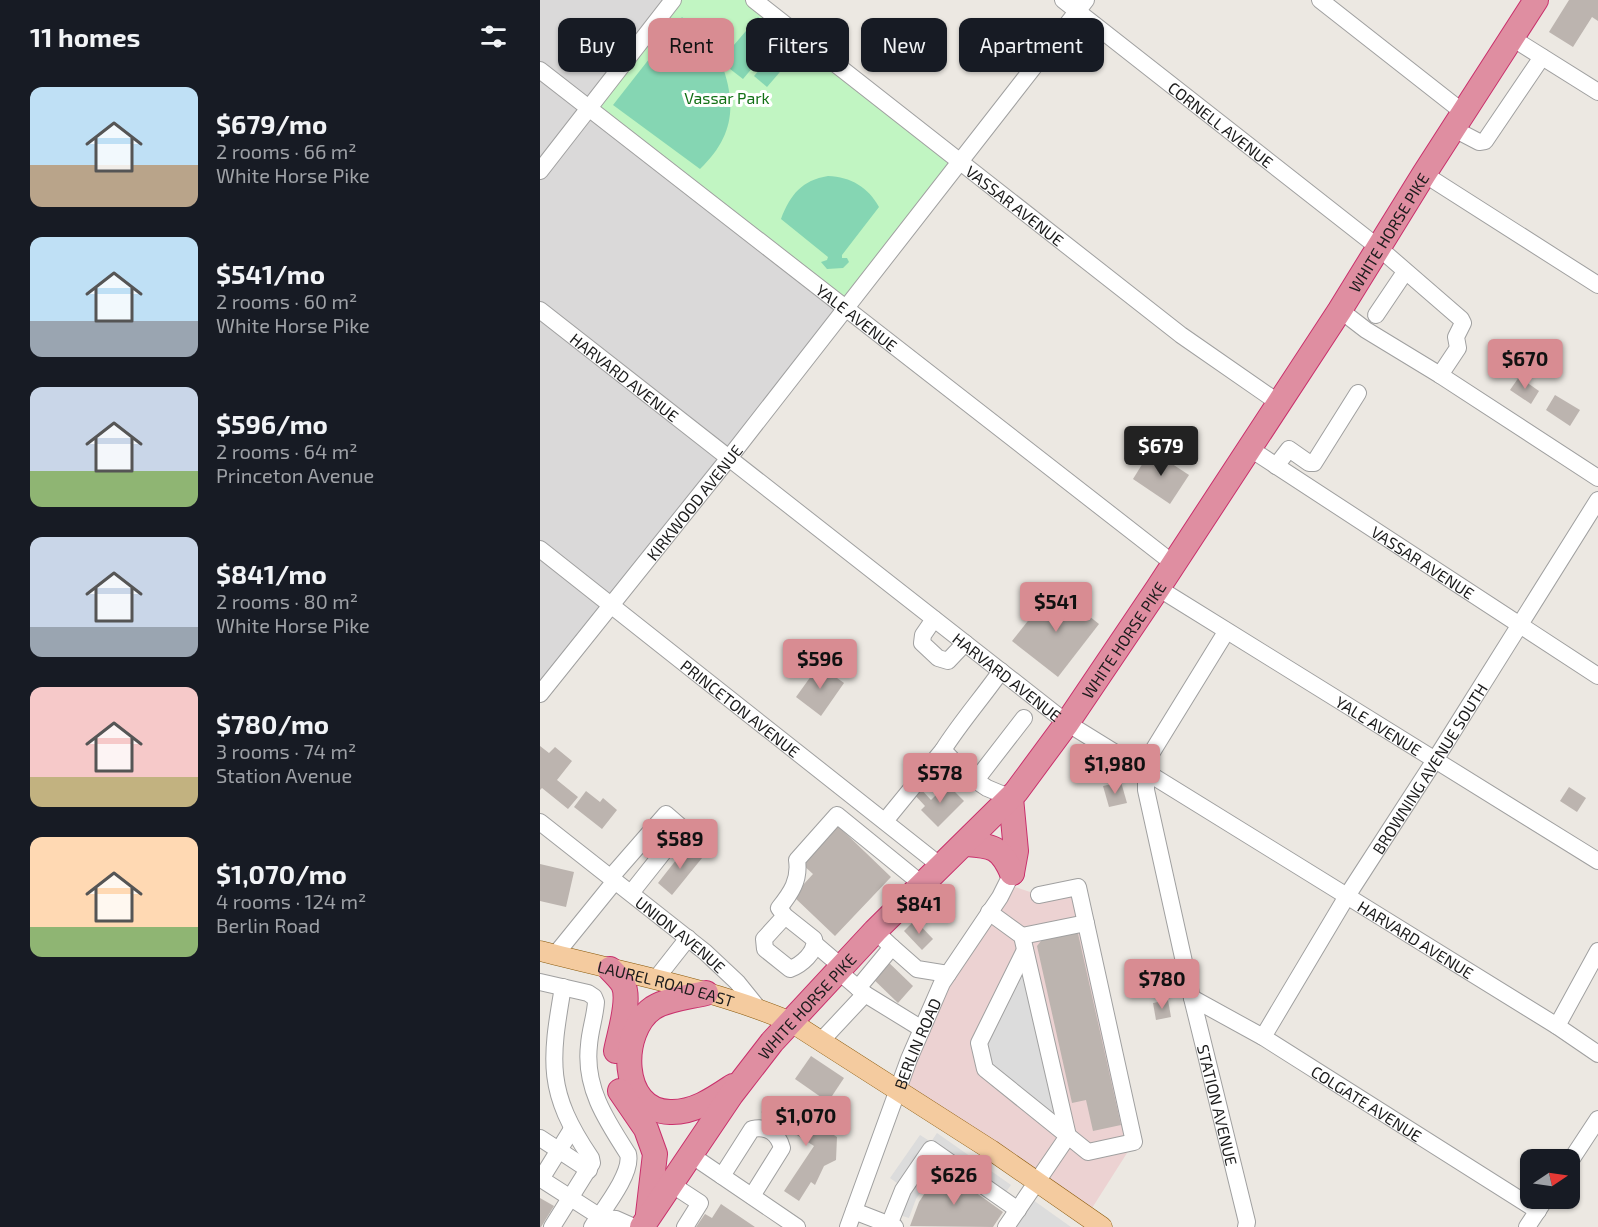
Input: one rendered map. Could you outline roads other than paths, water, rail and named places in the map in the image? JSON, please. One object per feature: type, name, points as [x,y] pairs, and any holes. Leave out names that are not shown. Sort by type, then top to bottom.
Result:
[{"type":"highway","name":"WHITE HORSE PIKE","points":[[641,1224],[772,1042],[840,969],[884,939],[923,885],[1011,798],[1067,723],[1340,310],[1536,0]]},
{"type":"highway","points":[[1011,798],[1016,851],[1012,873]]},
{"type":"highway","points":[[965,844],[995,848],[1003,855],[1012,873]]},
{"type":"highway","points":[[610,969],[622,983],[626,992],[614,1065],[617,1081],[620,1090],[646,1129],[655,1154],[641,1224]]},
{"type":"highway","points":[[706,993],[660,1004],[642,1018],[635,1031],[629,1061],[635,1090],[642,1100],[654,1108],[669,1113],[708,1103],[743,1080]]},
{"type":"main road","name":"LAUREL ROAD EAST","points":[[547,953],[706,993],[758,1008],[791,1022],[1102,1227]]},
{"type":"street","points":[[540,171],[673,0]]},
{"type":"street","name":"VASSAR AVENUE","points":[[754,0],[1180,335],[1279,403]]},
{"type":"street","name":"CORNELL AVENUE","points":[[1063,0],[1082,6],[1378,248],[1461,319],[1462,323],[1456,337],[1458,348],[1440,375]]},
{"type":"street","points":[[1320,0],[1459,121],[1479,142],[1485,141],[1542,57]]},
{"type":"street","name":"KIRKWOOD AVENUE","points":[[540,694],[729,458],[1082,6]]},
{"type":"street","points":[[1512,38],[1598,92]]},
{"type":"street","name":"YALE AVENUE","points":[[540,70],[1174,564]]},
{"type":"street","points":[[1424,174],[1598,285]]},
{"type":"street","points":[[1376,315],[1405,272]]},
{"type":"street","name":"HARVARD AVENUE","points":[[540,310],[1067,723],[1557,1026],[1598,1054]]},
{"type":"street","points":[[1340,310],[1366,330],[1440,375],[1598,478]]},
{"type":"street","points":[[1276,466],[1289,449],[1309,463],[1314,463],[1358,393]]},
{"type":"street","name":"VASSAR AVENUE","points":[[1248,448],[1598,676]]},
{"type":"street","name":"BROWNING AVENUE SOUTH","points":[[1263,1037],[1347,896],[1598,500]]},
{"type":"street","name":"PRINCETON AVENUE","points":[[540,549],[942,867]]},
{"type":"street","name":"YALE AVENUE","points":[[1158,588],[1598,861]]},
{"type":"street","points":[[934,619],[923,635],[922,643],[938,658],[948,661],[965,643]]},
{"type":"street","points":[[1143,771],[1227,632]]},
{"type":"street","points":[[885,821],[943,750],[1001,671]]},
{"type":"street","points":[[976,780],[1024,718]]},
{"type":"street","points":[[943,750],[966,774],[987,788],[1011,798]]},
{"type":"street","name":"STATION AVENUE","points":[[1143,771],[1192,998],[1250,1225]]},
{"type":"street","points":[[852,826],[869,808]]},
{"type":"street","points":[[547,953],[613,879],[666,814],[681,827],[681,830],[631,893]]},
{"type":"street","points":[[922,1029],[861,991],[815,944],[814,939],[784,916],[779,908],[790,895],[795,884],[798,874],[797,860],[837,814],[923,885]]},
{"type":"street","name":"UNION AVENUE","points":[[540,822],[688,938],[737,982],[758,1008]]},
{"type":"street","name":"BERLIN ROAD","points":[[851,1219],[897,1090],[922,1029],[948,974],[1000,897],[1012,873]]},
{"type":"street","points":[[1039,895],[1078,886],[1134,1142],[1088,1152],[984,1069],[979,1043],[1024,943],[1086,923]]},
{"type":"street","points":[[989,912],[1024,943],[1068,1136],[1006,1227]]},
{"type":"street","points":[[784,916],[764,939],[765,949],[790,969],[802,962],[815,944]]},
{"type":"street","points":[[655,980],[688,938]]},
{"type":"street","points":[[821,1041],[861,991],[884,939],[919,970],[948,974]]},
{"type":"street","points":[[1557,1026],[1598,951]]},
{"type":"street","points":[[540,982],[588,993],[595,999],[596,1006],[589,1046],[590,1082],[603,1115],[628,1154],[629,1160],[627,1172],[600,1222]]},
{"type":"street","points":[[552,1227],[592,1163],[561,1107],[555,1084],[554,1041],[563,987]]},
{"type":"street","name":"COLGATE AVENUE","points":[[1192,998],[1263,1037],[1520,1192]]},
{"type":"street","points":[[1578,1149],[1598,1119]]},
{"type":"street","points":[[722,1176],[752,1129],[766,1128],[772,1131],[781,1142],[782,1148],[752,1196]]},
{"type":"street","points":[[572,1129],[541,1179],[571,1198],[600,1222]]},
{"type":"street","points":[[540,1138],[589,1170]]},
{"type":"street","points":[[851,1219],[892,1226],[903,1190],[931,1149],[1018,1210]]},
{"type":"street","points":[[691,1155],[797,1227]]},
{"type":"street","points":[[671,1184],[700,1203],[685,1227]]},
{"type":"street","points":[[1527,1227],[1539,1209]]},
{"type":"street","points":[[600,1222],[616,1219],[641,1224]]},
{"type":"park label","name":"Vassar Park","points":[[727,97]]}]
